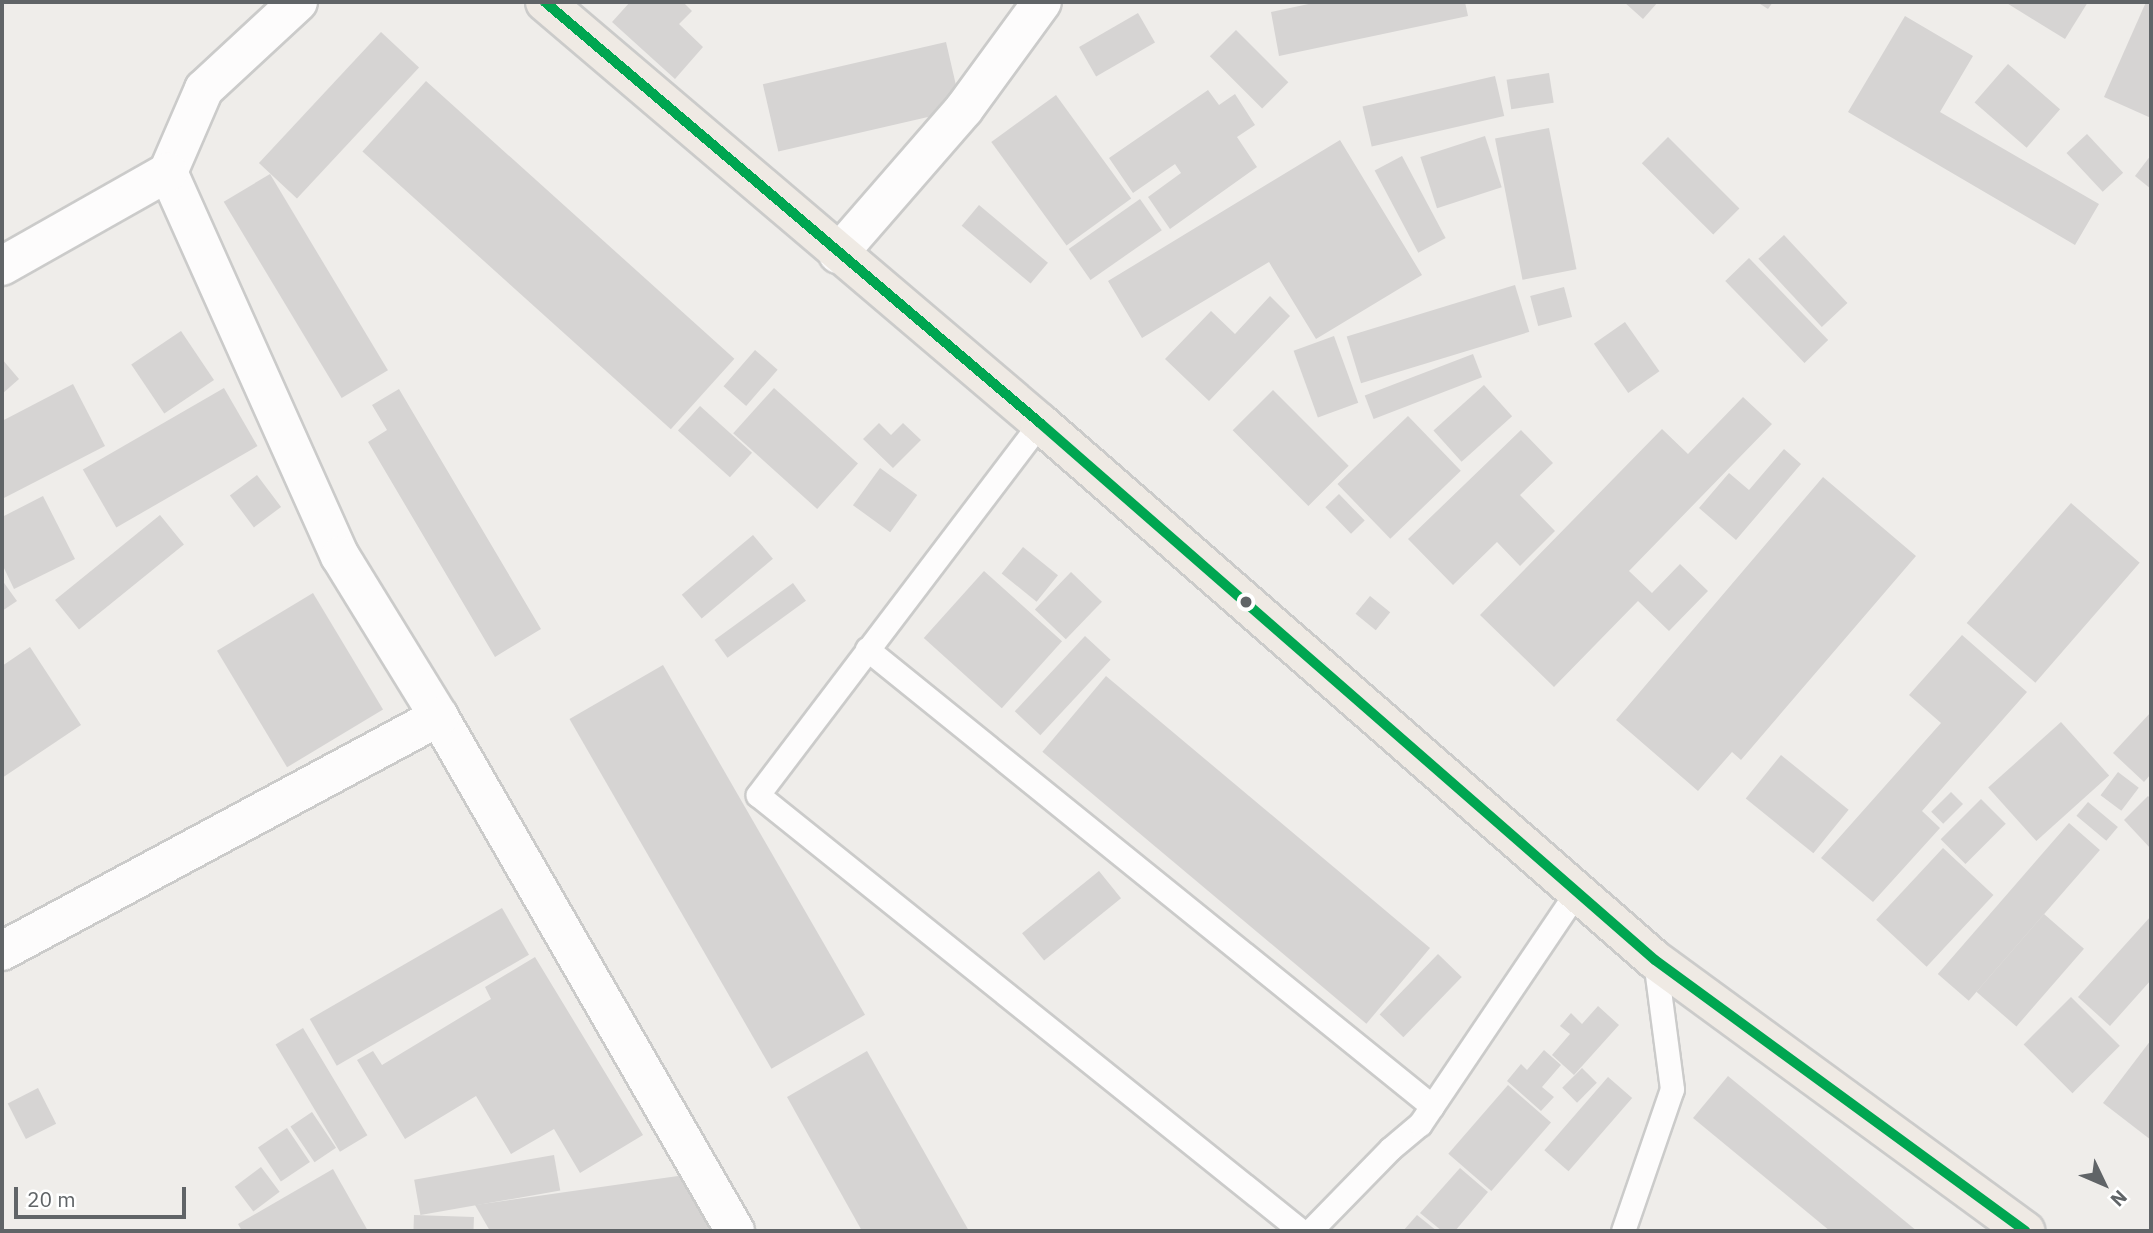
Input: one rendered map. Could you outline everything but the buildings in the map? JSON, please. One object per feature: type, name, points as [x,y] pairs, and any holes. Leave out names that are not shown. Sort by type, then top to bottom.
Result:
[{"type":"highway","points":[[545,2],[838,254],[1040,423],[1575,894],[1655,960],[2025,1231]]},
{"type":"street","points":[[2,266],[168,173],[204,89],[298,2]]},
{"type":"street","points":[[838,254],[964,109],[1042,2]]},
{"type":"street","points":[[168,173],[340,556],[439,717],[734,1231]]},
{"type":"street","points":[[2,951],[439,717]]},
{"type":"lane","points":[[1040,423],[758,795],[1301,1231]]},
{"type":"lane","points":[[867,649],[1432,1106]]},
{"type":"lane","points":[[1310,1231],[1390,1149],[1420,1124],[1575,894]]},
{"type":"lane","points":[[1623,1231],[1672,1089],[1655,960]]},
{"type":"transit line","points":[[545,2],[1040,423],[1655,960],[2025,1231]]}]
